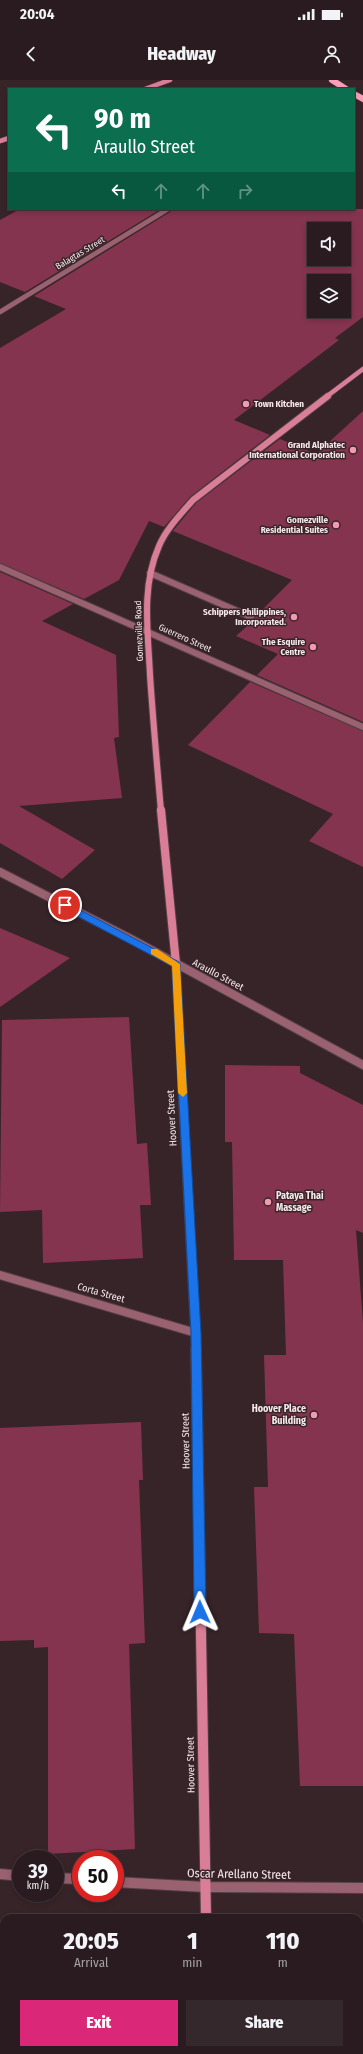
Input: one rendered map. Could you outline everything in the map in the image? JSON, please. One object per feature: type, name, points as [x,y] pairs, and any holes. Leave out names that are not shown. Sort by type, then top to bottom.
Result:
[{"type":"main road","points":[[148,88],[170,80]]},
{"type":"main road","points":[[332,80],[344,88]]},
{"type":"main road","name":"Gomezville Road","points":[[176,964],[146,631],[146,607],[150,573],[160,545],[167,532],[176,519],[193,500],[363,369]]},
{"type":"main road","name":"Hoover Street","points":[[176,964],[196,1333],[206,1914]]},
{"type":"street","name":"Balagtas Street","points":[[0,312],[166,210]]},
{"type":"street","name":"Guerrero Street","points":[[0,567],[363,726]]},
{"type":"street","points":[[150,573],[251,617]]},
{"type":"street","name":"Araullo Street","points":[[0,872],[363,1064]]},
{"type":"street","name":"Corta Street","points":[[0,1275],[196,1333]]},
{"type":"street","points":[[0,1874],[12,1875]]},
{"type":"street","name":"Oscar Arellano Street","points":[[124,1882],[205,1887],[363,1888]]},
{"type":"building","points":[[363,209],[363,317],[335,338],[339,340],[234,420],[270,435],[190,497],[164,527],[149,521],[119,580],[84,599],[0,563],[0,348],[66,309],[34,296],[171,210]]},
{"type":"building","points":[[18,210],[159,210],[25,292],[0,282],[0,220]]},
{"type":"building","points":[[363,411],[363,722],[257,675],[278,654],[236,636],[254,620],[255,617],[292,580],[173,531],[196,503],[280,439],[316,454]]},
{"type":"building","points":[[0,572],[73,604],[42,621],[116,655],[119,737],[114,738],[122,798],[19,806],[95,850],[62,879],[0,843]]},
{"type":"building","points":[[250,682],[363,731],[363,867],[309,841],[333,814],[188,745]]},
{"type":"building","points":[[0,928],[70,958],[0,1007]]},
{"type":"building","points":[[129,1017],[137,1144],[147,1143],[151,1205],[140,1205],[143,1258],[43,1263],[42,1210],[0,1212],[2,1020]]},
{"type":"building","points":[[225,1065],[300,1066],[300,1073],[363,1105],[363,1233],[356,1230],[363,1323],[363,1786],[300,1786],[294,1634],[259,1633],[254,1487],[268,1487],[264,1355],[286,1355],[283,1260],[234,1260],[232,1142],[225,1142]]},
{"type":"building","points":[[141,1422],[143,1480],[139,1480],[145,1643],[129,1644],[135,1849],[72,1850],[72,1853],[64,1853],[64,1850],[48,1850],[48,1647],[34,1648],[34,1640],[0,1641],[0,1428]]},
{"type":"slow traffic","points":[[154,952],[176,964],[183,1093]]},
{"type":"place","name":"Town Kitchen","points":[[246,404]]},
{"type":"place","name":"Grand Alphatec International Corporation","points":[[353,450]]},
{"type":"place","name":"Gomezville Residential Suites","points":[[336,525]]},
{"type":"place","name":"Schippers Philippines, Incorporated.","points":[[294,617]]},
{"type":"place","name":"The Esquire Centre","points":[[313,647]]},
{"type":"place","name":"Pataya Thai Massage","points":[[268,1202]]},
{"type":"place","name":"Hoover Place Building","points":[[314,1415]]},
{"type":"route","points":[[65,905],[176,964],[196,1333],[200,1612]]}]
